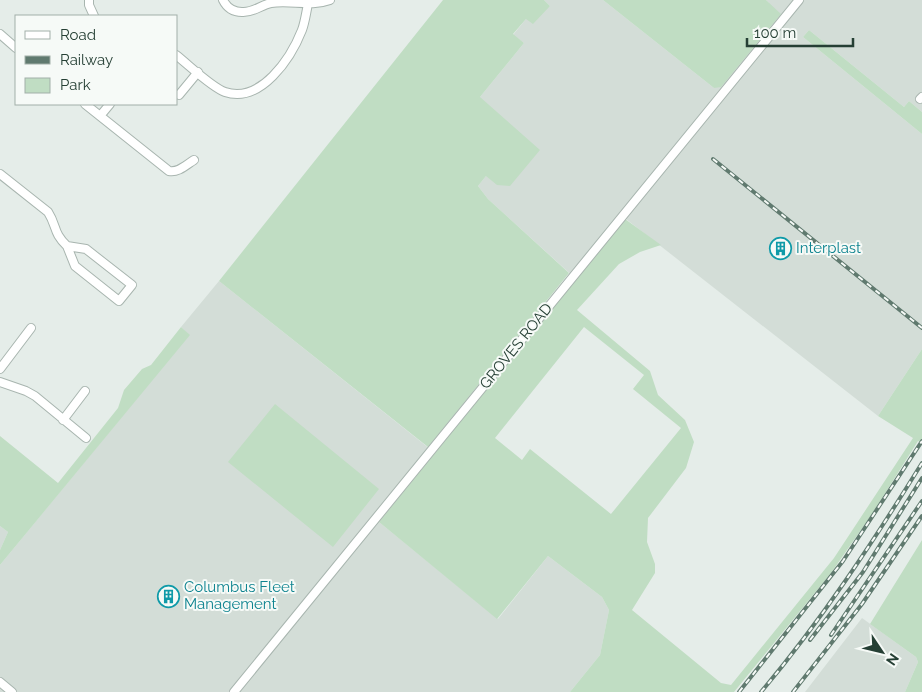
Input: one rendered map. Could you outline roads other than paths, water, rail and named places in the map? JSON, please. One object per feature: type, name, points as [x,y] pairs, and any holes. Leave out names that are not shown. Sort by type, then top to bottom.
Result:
[{"type":"street","points":[[89,0],[94,15]]},
{"type":"street","points":[[223,0],[231,10],[244,13],[254,11],[269,4],[286,1],[308,4],[330,0]]},
{"type":"street","name":"GROVES ROAD","points":[[234,692],[799,0]]},
{"type":"street","points":[[178,57],[220,90],[238,94],[256,90],[270,78],[293,48],[302,28],[308,4]]},
{"type":"street","points":[[0,34],[15,47]]},
{"type":"street","points":[[180,96],[198,72]]},
{"type":"street","points":[[86,105],[169,171],[178,171],[194,160]]},
{"type":"street","points":[[100,116],[109,105]]},
{"type":"street","points":[[0,174],[48,212],[57,235],[67,246],[75,266],[120,301],[132,285],[86,249],[67,246]]},
{"type":"street","points":[[0,369],[31,328]]},
{"type":"street","points":[[0,382],[26,391],[86,438]]},
{"type":"street","points":[[63,420],[85,391]]},
{"type":"street","points":[[0,682],[12,692]]},
{"type":"railway","points":[[713,159],[922,328]]},
{"type":"railway","points":[[739,692],[843,561],[922,441]]},
{"type":"railway","points":[[761,692],[805,637],[846,580],[922,463]]},
{"type":"railway","points":[[810,640],[863,572],[922,478]]},
{"type":"railway","points":[[831,635],[922,501]]},
{"type":"railway","points":[[793,692],[862,604],[922,516]]},
{"type":"place","name":"Interplast","points":[[780,248]]},
{"type":"place","name":"Columbus Fleet Management","points":[[168,596]]}]
